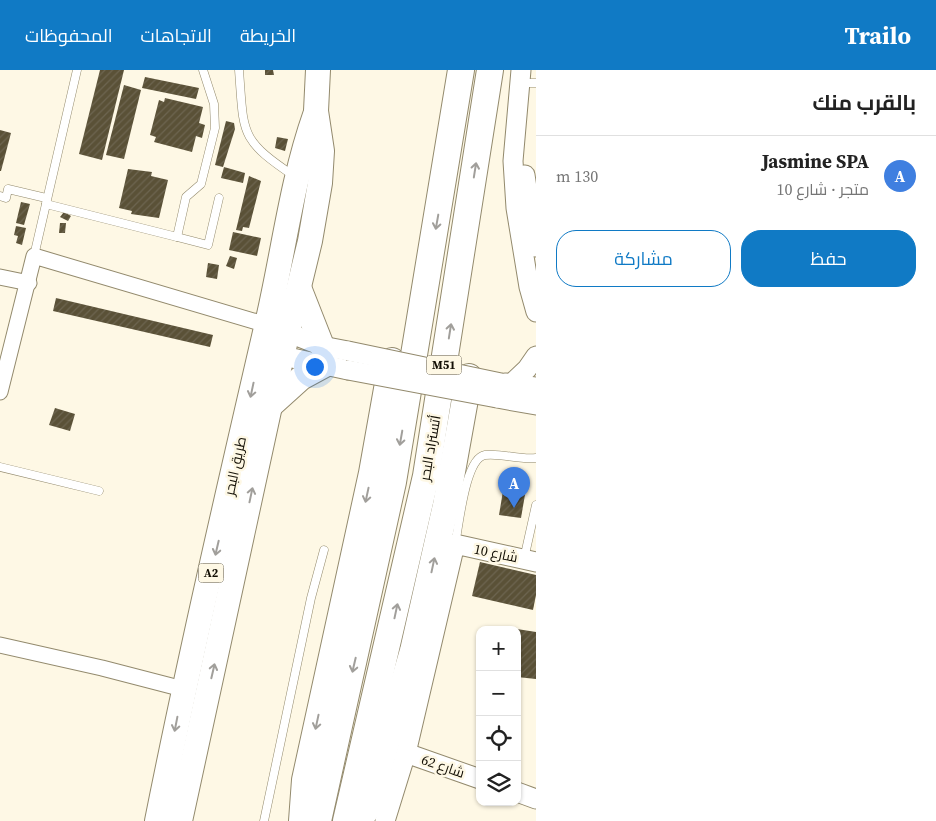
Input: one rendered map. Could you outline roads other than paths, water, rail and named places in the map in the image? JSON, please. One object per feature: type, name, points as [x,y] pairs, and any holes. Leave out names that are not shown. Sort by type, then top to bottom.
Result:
[{"type":"highway","name":"طريق البحر","points":[[156,821],[183,689],[267,325],[309,180],[322,151],[316,111],[318,70]]},
{"type":"highway","name":"M51","points":[[318,821],[393,482],[461,70]]},
{"type":"highway","name":"أتستراد البحر","points":[[346,821],[426,476],[490,70]]},
{"type":"highway","name":"طريق البحر","points":[[180,821],[270,406],[300,290],[309,180]]},
{"type":"highway","points":[[270,406],[301,378],[332,361],[300,290]]},
{"type":"highway","points":[[302,821],[302,800],[312,748],[372,474],[390,370]]},
{"type":"highway","points":[[358,821],[367,809],[396,714],[434,558],[467,385]]},
{"type":"street","points":[[526,79],[515,126],[513,161],[516,208],[533,287],[536,312]]},
{"type":"street","points":[[515,146],[522,161],[536,247]]},
{"type":"street","points":[[0,392],[29,283],[34,256],[267,325],[289,333],[332,361]]},
{"type":"street","points":[[0,276],[29,283]]},
{"type":"street","points":[[261,351],[283,356],[390,370],[467,385],[503,388],[536,387]]},
{"type":"street","points":[[332,361],[348,351],[390,370]]},
{"type":"street","points":[[503,388],[527,370],[536,356]]},
{"type":"street","points":[[503,388],[536,404]]},
{"type":"street","points":[[385,821],[406,753],[455,544]]},
{"type":"street","name":"شارع 10","points":[[455,544],[530,560]]},
{"type":"street","points":[[1,650],[102,668],[183,689]]},
{"type":"street","name":"شارع 62","points":[[406,753],[476,778]]},
{"type":"street","points":[[521,793],[536,799]]},
{"type":"lane","points":[[34,256],[77,70]]},
{"type":"lane","points":[[177,237],[186,196],[201,184],[215,128],[214,104],[203,70]]},
{"type":"lane","points":[[239,70],[246,132],[264,155],[309,180]]},
{"type":"lane","points":[[0,196],[6,198],[8,189],[208,245],[219,198]]},
{"type":"lane","points":[[455,544],[469,474],[476,460],[484,455],[496,454],[536,458]]},
{"type":"lane","points":[[0,467],[99,491]]},
{"type":"lane","points":[[530,560],[536,505]]},
{"type":"lane","points":[[264,821],[311,598],[324,550]]},
{"type":"place","name":"Jasmine SPA","points":[[514,508]]}]
